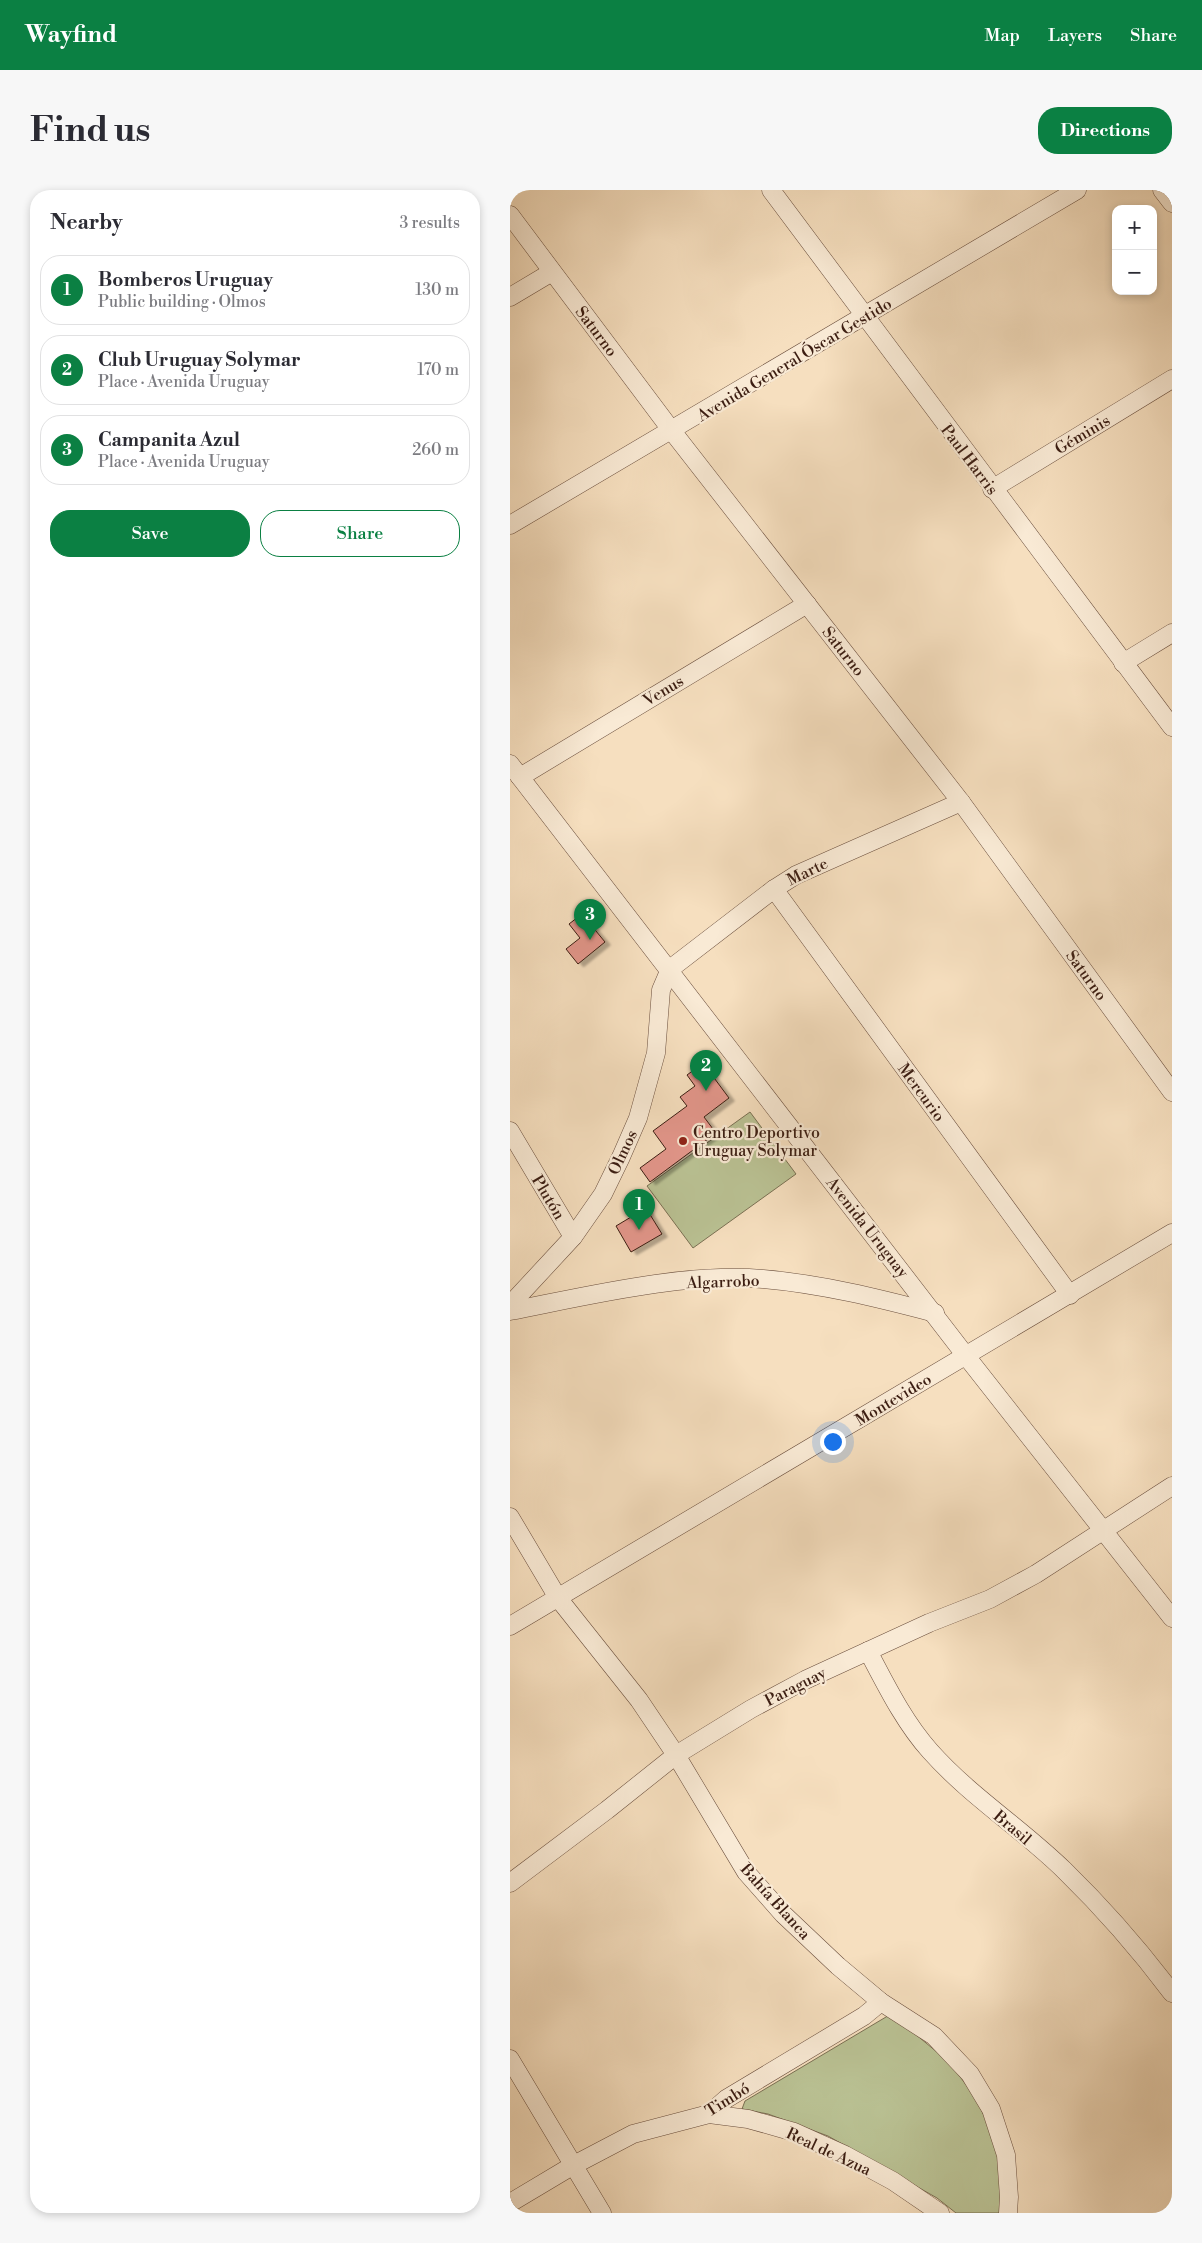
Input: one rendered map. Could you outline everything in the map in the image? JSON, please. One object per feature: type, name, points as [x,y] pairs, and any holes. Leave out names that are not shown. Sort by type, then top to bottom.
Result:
[{"type":"street","name":"Paul Harris","points":[[771,190],[992,489],[1172,727]]},
{"type":"street","name":"Avenida General Óscar Gestido","points":[[510,525],[865,317],[1077,190]]},
{"type":"street","points":[[1162,190],[1172,203]]},
{"type":"street","name":"Saturno","points":[[510,215],[672,431],[961,802],[1172,1092]]},
{"type":"street","points":[[510,297],[552,272]]},
{"type":"street","name":"Géminis","points":[[992,489],[1172,379]]},
{"type":"street","name":"Venus","points":[[515,770],[807,604]]},
{"type":"street","points":[[1123,663],[1172,633]]},
{"type":"street","name":"Avenida Uruguay","points":[[515,770],[670,968],[966,1356],[1104,1529],[1172,1618]]},
{"type":"street","name":"Marte","points":[[670,968],[774,889],[796,875],[961,802]]},
{"type":"street","name":"Mercurio","points":[[774,889],[1070,1294]]},
{"type":"street","name":"Olmos","points":[[510,1305],[573,1237],[603,1194],[638,1118],[656,1053],[661,990],[670,968]]},
{"type":"street","name":"Plutón","points":[[510,1132],[573,1237]]},
{"type":"street","name":"Montevideo","points":[[510,1626],[1172,1233]]},
{"type":"street","name":"Algarrobo","points":[[510,1311],[641,1286],[700,1280],[761,1279],[842,1291],[934,1312]]},
{"type":"street","name":"Paraguay","points":[[510,1883],[676,1755],[774,1696],[929,1622],[990,1599],[1036,1574],[1172,1486]]},
{"type":"street","name":"Bahía Blanca","points":[[510,1517],[558,1598],[639,1700],[676,1755],[746,1872],[784,1914],[881,2002],[934,2036],[970,2074],[992,2109],[1006,2154],[1009,2197],[1008,2213]]},
{"type":"street","name":"Brasil","points":[[868,1651],[889,1691],[928,1750],[958,1781],[1063,1869],[1142,1953],[1172,1993]]},
{"type":"street","name":"Timbó","points":[[510,2203],[572,2166],[634,2134],[709,2114],[726,2099],[864,2016],[881,2002]]},
{"type":"street","points":[[510,2059],[572,2166],[602,2213]]},
{"type":"street","name":"Real de Azua","points":[[709,2114],[748,2119],[794,2132],[845,2155],[893,2181],[940,2213]]},
{"type":"green space","points":[[750,1112],[796,1174],[693,1248],[647,1186]]},
{"type":"green space","points":[[891,2014],[949,2062],[973,2094],[989,2125],[999,2158],[1002,2213],[956,2213],[937,2198],[828,2136],[768,2114],[742,2109],[745,2101]]},
{"type":"building","points":[[582,914],[605,942],[578,964],[566,949],[580,938],[569,924]]},
{"type":"building","points":[[703,1063],[729,1098],[704,1117],[716,1133],[650,1182],[640,1168],[666,1149],[653,1131],[687,1106],[680,1097],[695,1086],[687,1075]]},
{"type":"building","points":[[646,1208],[662,1234],[631,1252],[616,1226]]},
{"type":"place","name":"Campanita Azul","points":[[590,940]]},
{"type":"place","name":"Club Uruguay Solymar","points":[[706,1091]]},
{"type":"place","name":"Centro Deportivo Uruguay Solymar","points":[[683,1141]]},
{"type":"place","name":"Bomberos Uruguay","points":[[639,1230]]}]
